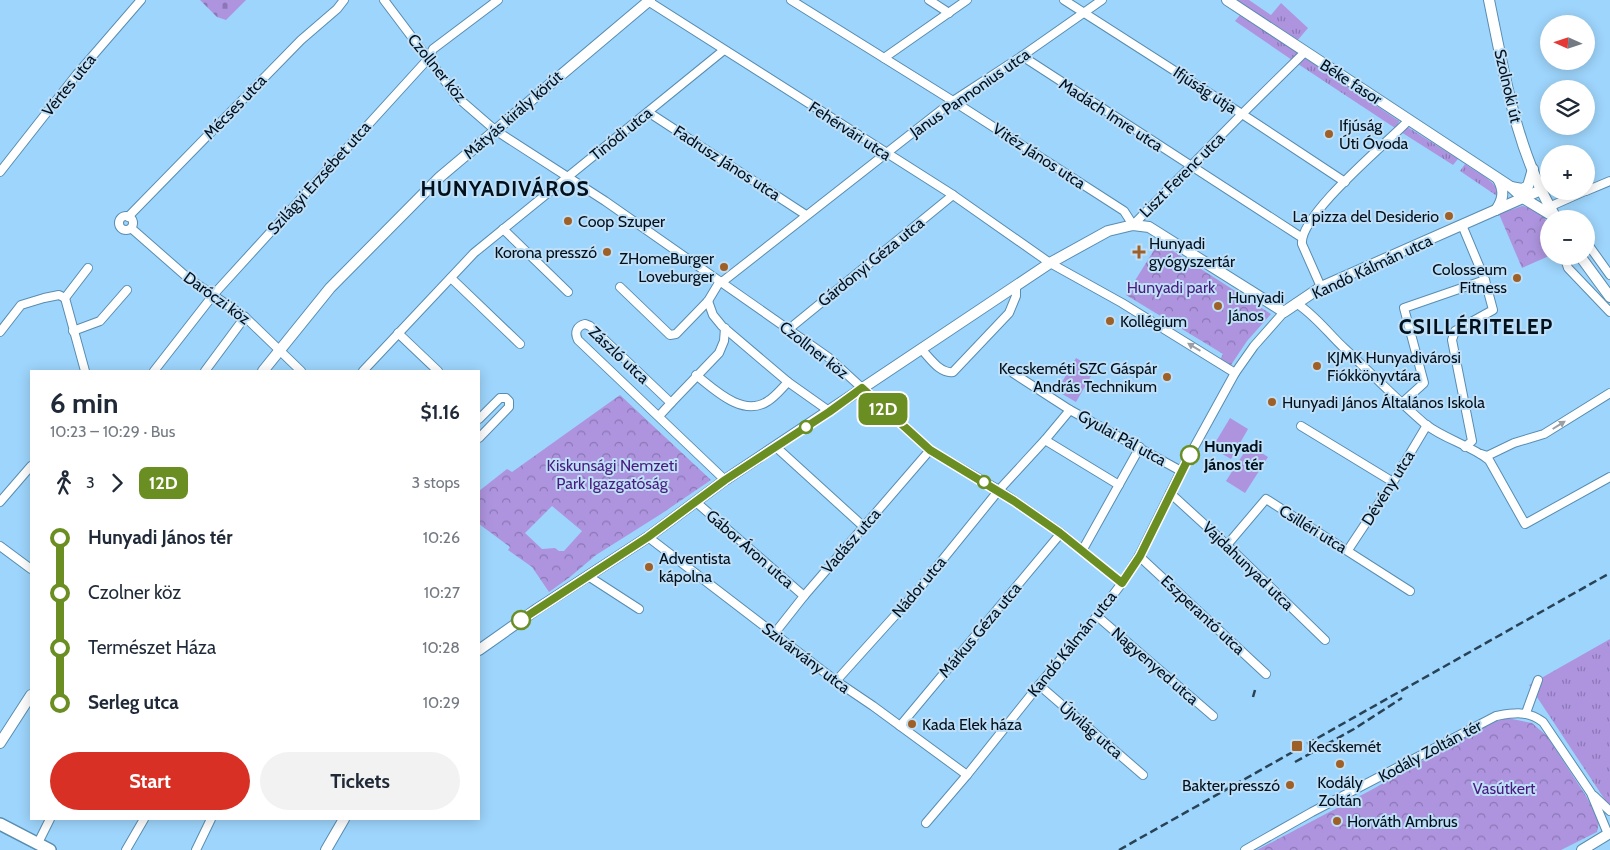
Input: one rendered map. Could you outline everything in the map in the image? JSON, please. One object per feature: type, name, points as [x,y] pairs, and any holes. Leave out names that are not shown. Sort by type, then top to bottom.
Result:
[{"type":"main road","points":[[0,824],[50,850]]},
{"type":"street","name":"Vértes utca","points":[[0,172],[77,74],[141,0]]},
{"type":"street","name":"Mécses utca","points":[[128,217],[301,40],[338,9],[344,0]]},
{"type":"street","name":"Czollner köz","points":[[384,0],[457,97],[495,130],[569,176],[643,231],[721,281],[828,357],[930,450],[999,490],[1060,533],[1122,583]]},
{"type":"street","name":"Szilágyi Erzsébet utca","points":[[155,370],[214,294],[428,59],[433,49],[498,0]]},
{"type":"street","name":"Vitéz János utca","points":[[791,0],[1124,210],[1133,225]]},
{"type":"street","points":[[929,0],[949,13]]},
{"type":"street","points":[[884,58],[967,0]]},
{"type":"street","name":"Ifjúság útja","points":[[1064,0],[1345,182]]},
{"type":"street","name":"Janus Pannonius utca","points":[[721,281],[953,101],[1102,0]]},
{"type":"street","name":"Béke fasor","points":[[1227,0],[1511,187],[1523,198]]},
{"type":"street","name":"Szolnoki út","points":[[1489,0],[1512,109],[1518,131],[1540,187]]},
{"type":"street","name":"Fehérvári utca","points":[[649,1],[953,195],[1050,263]]},
{"type":"street","name":"Mátyás király körút","points":[[264,370],[330,288],[440,177],[649,1]]},
{"type":"street","name":"Tinódi utca","points":[[364,370],[474,252],[724,50]]},
{"type":"street","name":"Liszt Ferenc utca","points":[[480,649],[521,620],[648,537],[725,480],[1050,263],[1108,231],[1133,225],[1305,52]]},
{"type":"street","name":"Madách Imre utca","points":[[1022,56],[1301,237]]},
{"type":"street","name":"Fadrusz János utca","points":[[648,112],[806,214]]},
{"type":"street","points":[[1321,287],[1306,254],[1301,237],[1319,209],[1409,120]]},
{"type":"street","points":[[1523,198],[1533,169]]},
{"type":"street","points":[[1496,210],[1502,198],[1503,190],[1498,180]]},
{"type":"street","points":[[1595,187],[1610,181]]},
{"type":"street","points":[[1511,187],[1522,189],[1528,186]]},
{"type":"street","name":"Kandó Kálmán utca","points":[[926,823],[1097,616],[1122,583],[1140,556],[1181,471],[1235,373],[1254,346],[1284,312],[1321,287],[1540,190]]},
{"type":"street","name":"Gárdonyi Géza utca","points":[[789,329],[953,195]]},
{"type":"street","name":"Szolnoki út","points":[[1523,198],[1543,210]]},
{"type":"street","name":"Szolnoki út","points":[[1546,200],[1551,210]]},
{"type":"street","points":[[1549,207],[1565,200]]},
{"type":"street","points":[[128,217],[133,223],[131,228],[124,230],[120,228],[119,224],[122,218],[128,217]]},
{"type":"street","points":[[1133,225],[1150,227],[1164,235],[1284,312]]},
{"type":"street","points":[[1462,225],[1485,280],[1493,310],[1455,330],[1452,340],[1472,441],[1465,447]]},
{"type":"street","name":"Daróczi köz","points":[[131,228],[188,278],[245,316],[300,370]]},
{"type":"street","points":[[503,229],[568,292]]},
{"type":"street","points":[[1595,254],[1610,275]]},
{"type":"street","points":[[1050,263],[1122,303],[1235,373]]},
{"type":"street","points":[[1567,265],[1575,276],[1610,312]]},
{"type":"street","points":[[1575,265],[1575,276]]},
{"type":"street","points":[[1586,265],[1610,297]]},
{"type":"street","points":[[65,298],[88,268]]},
{"type":"street","points":[[451,278],[520,344]]},
{"type":"street","points":[[1402,403],[1424,382],[1404,308],[1485,280]]},
{"type":"street","points":[[620,287],[670,335],[676,334],[708,301],[721,281]]},
{"type":"street","points":[[922,350],[942,371],[947,373],[953,372],[1009,312],[1016,296],[1016,286]]},
{"type":"street","points":[[73,331],[100,321],[127,290]]},
{"type":"street","points":[[0,332],[21,305],[59,295],[65,298],[84,370]]},
{"type":"street","points":[[708,301],[713,315],[725,328],[788,382],[829,412]]},
{"type":"street","points":[[1296,303],[1305,309],[1427,425],[1465,447],[1487,456],[1514,443],[1544,434],[1610,393]]},
{"type":"street","points":[[206,370],[245,316]]},
{"type":"street","name":"Zászló utca","points":[[671,403],[590,326],[580,325],[576,330],[578,340],[725,480]]},
{"type":"street","points":[[659,416],[719,353],[724,341],[725,328]]},
{"type":"street","points":[[398,333],[437,370]]},
{"type":"street","name":"Gyulai Pál utca","points":[[1012,373],[1070,410],[1181,471]]},
{"type":"street","points":[[696,376],[736,404],[748,406],[766,403],[788,382]]},
{"type":"street","points":[[480,414],[500,398],[506,398],[509,401],[509,407],[480,437]]},
{"type":"street","name":"Nádor utca","points":[[836,682],[918,590],[999,490],[1070,410]]},
{"type":"street","name":"Dévény utca","points":[[1348,550],[1393,482],[1427,425]]},
{"type":"street","points":[[1301,426],[1393,482]]},
{"type":"street","points":[[1045,440],[1119,485]]},
{"type":"street","points":[[776,447],[864,527]]},
{"type":"street","points":[[1082,551],[1140,447]]},
{"type":"street","name":"Vadász utca","points":[[774,634],[804,596],[930,450]]},
{"type":"street","points":[[1482,454],[1492,464],[1525,524],[1610,477]]},
{"type":"street","points":[[0,502],[30,467]]},
{"type":"street","name":"Vajdahunyad utca","points":[[1170,493],[1325,640]]},
{"type":"street","name":"Csilléri utca","points":[[1227,545],[1266,499],[1410,591]]},
{"type":"street","name":"Gábor Áron utca","points":[[696,502],[804,596]]},
{"type":"street","name":"Márkus Géza utca","points":[[900,726],[1060,533]]},
{"type":"street","name":"Szivárvány utca","points":[[648,537],[836,682],[967,775]]},
{"type":"street","points":[[0,546],[30,568]]},
{"type":"street","name":"Eszperantó utca","points":[[1140,556],[1266,674]]},
{"type":"street","points":[[588,576],[639,609]]},
{"type":"street","name":"Nagyenyed utca","points":[[1097,616],[1213,716]]},
{"type":"street","points":[[1538,680],[1526,713],[1543,722],[1591,793],[1609,835],[1582,850]]},
{"type":"street","name":"Újvilág utca","points":[[1039,685],[1143,775]]},
{"type":"street","points":[[0,743],[30,697]]},
{"type":"street","name":"Kodály Zoltán tér","points":[[1245,850],[1305,816],[1496,716],[1518,712],[1526,713]]},
{"type":"street","points":[[1591,793],[1610,811]]},
{"type":"street","points":[[38,843],[50,820]]},
{"type":"street","points":[[126,850],[143,820]]},
{"type":"street","points":[[196,850],[210,820]]},
{"type":"street","points":[[326,850],[343,820]]},
{"type":"green space","points":[[200,0],[246,0],[226,20],[217,17]]},
{"type":"green space","points":[[1236,0],[1249,0],[1271,15],[1281,3],[1308,28],[1297,41]]},
{"type":"green space","points":[[1240,15],[1298,53],[1292,60],[1235,21]]},
{"type":"green space","points":[[1305,58],[1399,121],[1398,124],[1395,128],[1298,64]]},
{"type":"green space","points":[[1405,128],[1409,128],[1458,159],[1453,165],[1401,132]]},
{"type":"green space","points":[[1465,164],[1494,184],[1498,193],[1497,196],[1460,171]]},
{"type":"green space","points":[[1522,206],[1540,213],[1540,260],[1522,268],[1499,214]]},
{"type":"green space","name":"Hunyadi park","points":[[1159,242],[1271,314],[1247,341],[1229,368],[1219,362],[1223,354],[1126,295]]},
{"type":"green space","points":[[1076,358],[1095,369],[1076,402],[1057,391]]},
{"type":"green space","name":"Kiskunsági Nemzeti Park Igazgatóság","points":[[620,395],[711,480],[596,555],[549,592],[532,567],[508,550],[510,547],[480,525],[480,490],[507,469],[512,472]],"holes":[[[552,506],[582,531],[564,551],[559,551],[555,548],[542,549],[525,533]]]},
{"type":"green space","points":[[1230,418],[1248,429],[1231,459],[1212,448]]},
{"type":"green space","points":[[1249,445],[1268,457],[1245,493],[1226,481]]},
{"type":"green space","points":[[1610,639],[1610,805],[1609,806],[1529,685]]},
{"type":"green space","name":"Vasútkert","points":[[1507,718],[1532,723],[1547,736],[1597,816],[1599,822],[1597,832],[1561,850],[1257,850],[1373,789],[1493,722]]},
{"type":"railway","points":[[1119,850],[1610,573]]},
{"type":"railway","points":[[1253,697],[1255,690]]},
{"type":"railway","points":[[1295,762],[1354,729],[1402,698]]},
{"type":"bus line","name":"12D","points":[[521,620],[648,537],[725,480],[829,412],[862,388],[930,450],[999,490],[1060,533],[1122,583],[1140,556],[1190,455]]},
{"type":"place","name":"Ifjúság Úti Óvoda","points":[[1329,134]]},
{"type":"place","name":"La pizza del Desiderio","points":[[1449,216]]},
{"type":"place","name":"Coop Szuper","points":[[568,221]]},
{"type":"place","name":"Korona presszó","points":[[607,252]]},
{"type":"place","name":"Hunyadi gyógyszertár","points":[[1139,252]]},
{"type":"place","name":"ZHomeBurger Loveburger","points":[[724,267]]},
{"type":"place","name":"Colosseum Fitness","points":[[1517,278]]},
{"type":"place","name":"Hunyadi János","points":[[1218,306]]},
{"type":"place","name":"Kollégium","points":[[1110,321]]},
{"type":"place","name":"KJMK Hunyadivárosi Fiókkönyvtára","points":[[1317,366]]},
{"type":"place","name":"Kecskeméti SZC Gáspár András Technikum","points":[[1167,377]]},
{"type":"place","name":"Hunyadi János Általános Iskola","points":[[1272,402]]},
{"type":"place","name":"Hunyadi János tér","points":[[1190,455]]},
{"type":"place","name":"Adventista kápolna","points":[[649,567]]},
{"type":"place","name":"Kada Elek háza","points":[[912,724]]},
{"type":"place","name":"Kecskemét","points":[[1297,746]]},
{"type":"place","name":"Kodály Zoltán","points":[[1340,764]]},
{"type":"place","name":"Bakter presszó","points":[[1290,785]]},
{"type":"place","name":"Horváth Ambrus","points":[[1337,821]]},
{"type":"district","name":"HUNYADIVÁROS","points":[[505,188]]},
{"type":"district","name":"CSILLÉRITELEP","points":[[1476,326]]}]
